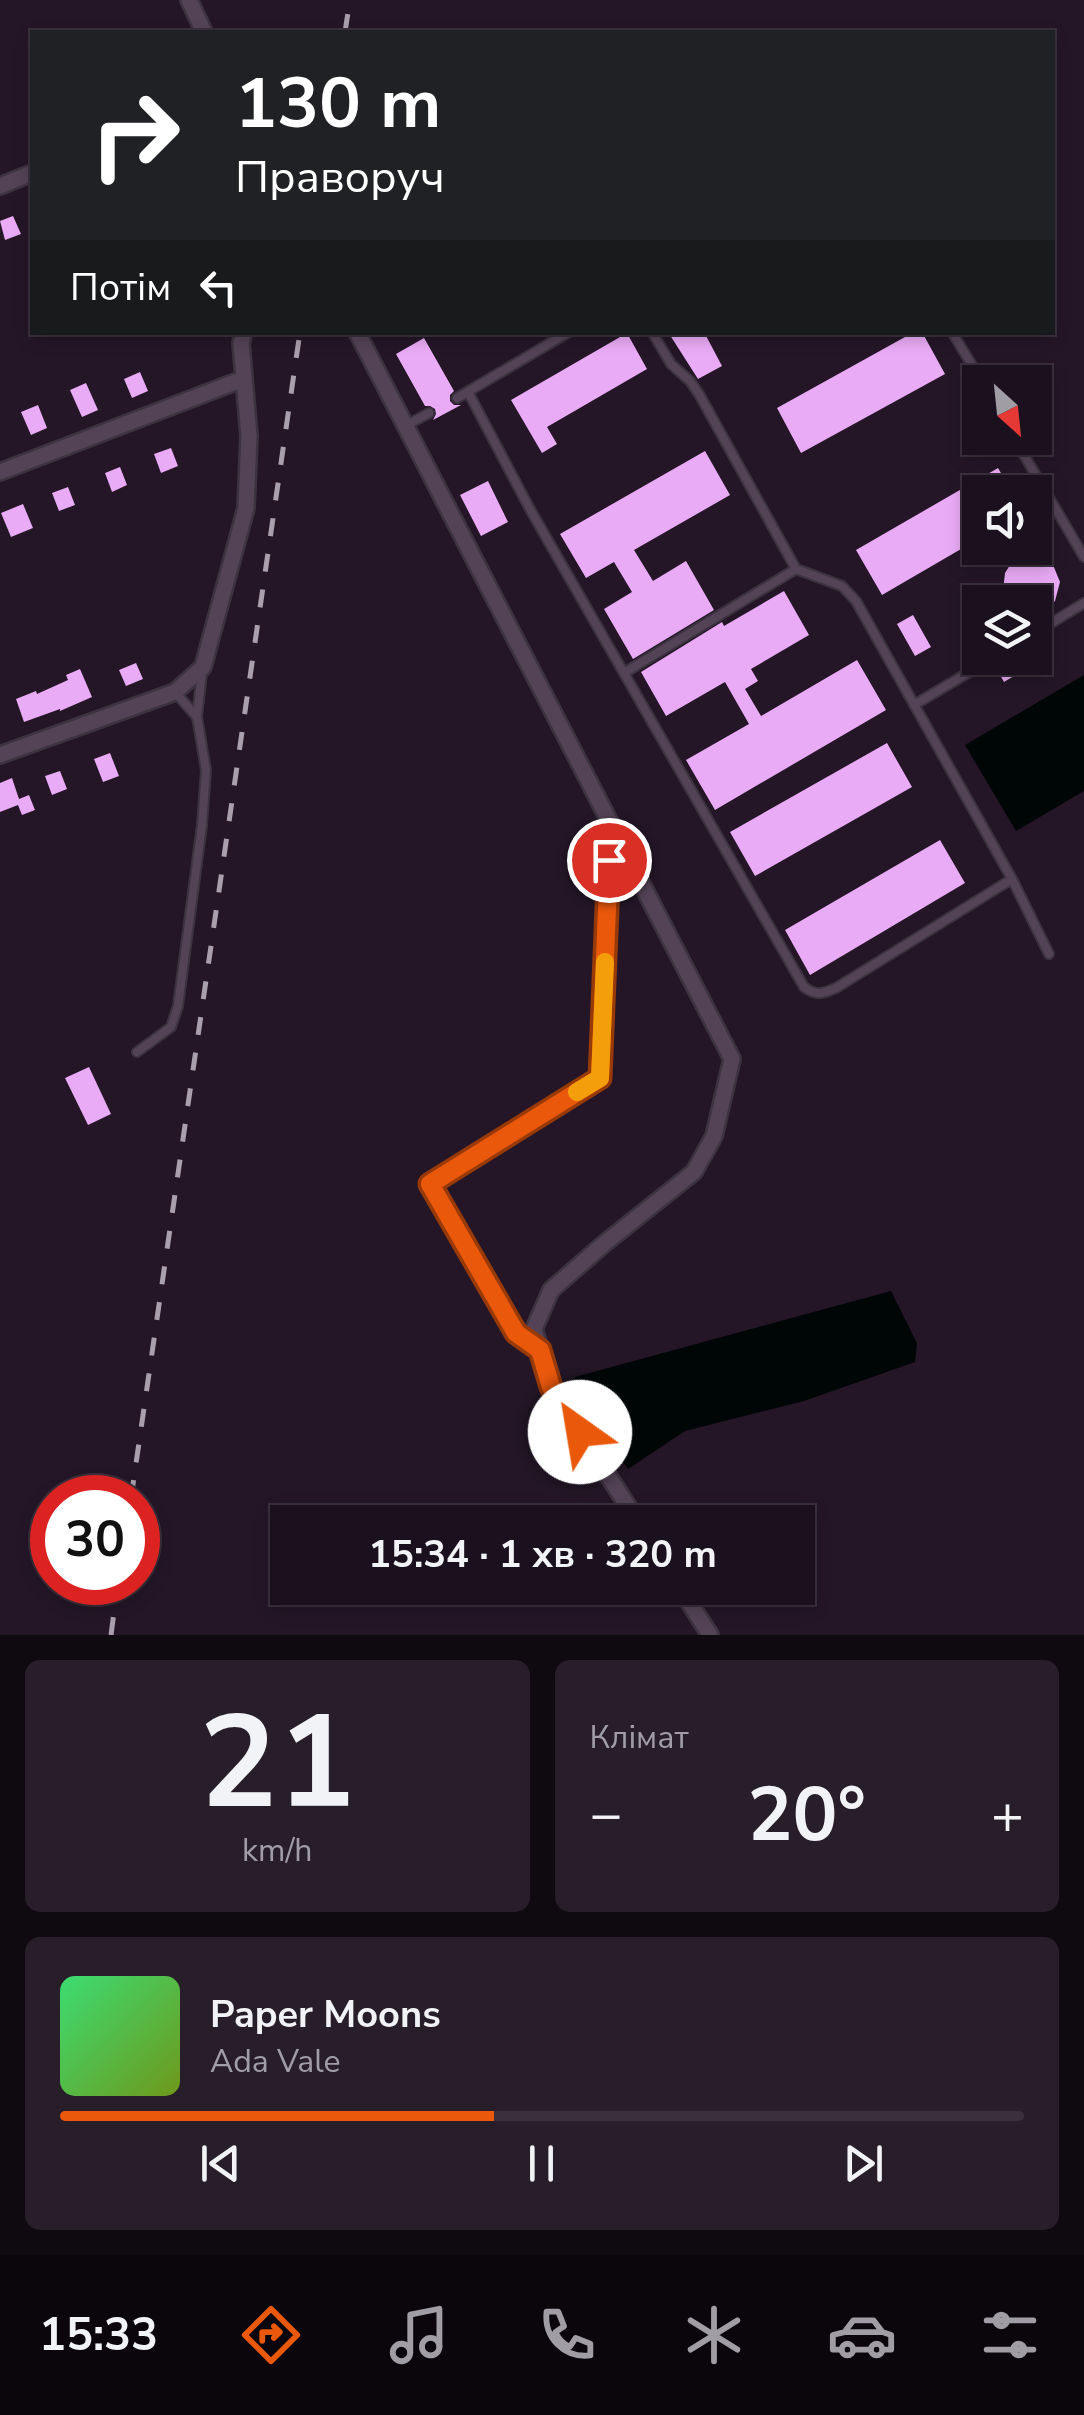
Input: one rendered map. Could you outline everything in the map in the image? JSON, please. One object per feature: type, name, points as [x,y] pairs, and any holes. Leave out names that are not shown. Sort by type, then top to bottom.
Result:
[{"type":"street","points":[[189,0],[203,30]]},
{"type":"street","points":[[0,186],[30,174]]},
{"type":"street","points":[[0,756],[176,692],[203,667],[246,508],[249,436],[243,335]]},
{"type":"street","points":[[359,335],[732,1058],[714,1136],[694,1172],[550,1290],[534,1329],[551,1387],[627,1505]]},
{"type":"street","points":[[0,472],[243,379]]},
{"type":"street","points":[[691,1605],[710,1635]]},
{"type":"lane","points":[[457,398],[564,335]]},
{"type":"lane","points":[[654,335],[671,364],[699,394],[796,569],[842,586],[856,601],[1012,879],[1049,954]]},
{"type":"lane","points":[[954,335],[972,365]]},
{"type":"lane","points":[[468,392],[531,511],[804,987],[813,994],[836,988],[1012,879]]},
{"type":"lane","points":[[406,426],[429,413]]},
{"type":"lane","points":[[1024,455],[1084,557]]},
{"type":"lane","points":[[624,673],[796,569]]},
{"type":"lane","points":[[1052,622],[1084,603]]},
{"type":"lane","points":[[137,1052],[172,1026],[178,1006],[202,825],[206,770],[196,717],[203,667]]},
{"type":"lane","points":[[914,705],[965,675]]},
{"type":"lane","points":[[176,692],[196,717]]},
{"type":"lane","points":[[540,1350],[516,1333],[430,1184],[600,1078],[610,824]]},
{"type":"shaded area","points":[[1084,675],[1084,791],[1016,831],[965,745]]},
{"type":"shaded area","points":[[891,1291],[917,1343],[915,1362],[804,1401],[685,1431],[628,1469],[575,1396],[575,1377]]},
{"type":"building","points":[[13,216],[21,234],[5,240],[0,221]]},
{"type":"building","points":[[624,335],[628,335],[647,369],[547,427],[557,444],[542,453],[511,400]]},
{"type":"building","points":[[670,335],[706,335],[722,366],[698,379]]},
{"type":"building","points":[[909,335],[924,335],[945,374],[801,453],[777,408]]},
{"type":"building","points":[[424,338],[454,391],[450,401],[461,405],[433,420],[435,409],[425,406],[396,354]]},
{"type":"building","points":[[140,372],[148,391],[132,398],[124,379]]},
{"type":"building","points":[[86,383],[98,410],[82,417],[70,390]]},
{"type":"building","points":[[38,405],[47,428],[31,435],[21,412]]},
{"type":"building","points":[[171,448],[178,466],[161,473],[154,454]]},
{"type":"building","points":[[705,451],[730,495],[634,550],[653,581],[686,561],[714,610],[633,659],[604,609],[632,592],[614,562],[586,578],[560,534]]},
{"type":"building","points":[[120,467],[127,485],[112,492],[105,473]]},
{"type":"building","points":[[488,481],[508,522],[481,536],[460,495]]},
{"type":"building","points":[[68,487],[75,505],[59,511],[52,493]]},
{"type":"building","points":[[962,489],[962,548],[882,595],[856,550]]},
{"type":"building","points":[[23,504],[33,528],[11,537],[1,513]]},
{"type":"building","points":[[1052,564],[1060,582],[1055,601],[1052,604],[1052,585],[1004,585],[1010,565]]},
{"type":"building","points":[[784,591],[809,635],[751,669],[758,681],[745,689],[761,716],[857,660],[886,710],[715,810],[686,760],[749,724],[725,682],[666,716],[641,672],[722,622],[724,626]]},
{"type":"building","points":[[913,615],[931,647],[915,656],[897,624]]},
{"type":"building","points":[[136,663],[143,679],[126,686],[119,670]]},
{"type":"building","points":[[80,669],[92,697],[24,722],[16,699],[68,680],[66,675]]},
{"type":"building","points":[[887,743],[912,787],[755,876],[730,832]]},
{"type":"building","points":[[110,753],[119,776],[103,782],[94,759]]},
{"type":"building","points":[[60,771],[67,789],[52,795],[45,776]]},
{"type":"building","points":[[12,778],[19,799],[29,795],[35,810],[22,815],[18,805],[0,812],[0,783]]},
{"type":"building","points":[[940,840],[965,883],[810,975],[785,930]]},
{"type":"building","points":[[89,1067],[111,1114],[88,1125],[65,1078]]},
{"type":"railway","points":[[345,30],[350,0]]},
{"type":"railway","points":[[134,1475],[300,335]]},
{"type":"railway","points":[[111,1635],[115,1605]]},
{"type":"slow traffic","points":[[577,1092],[600,1078],[605,962]]},
{"type":"route","points":[[580,1432],[551,1387],[540,1350],[516,1333],[430,1184],[600,1078],[609,860]]}]
